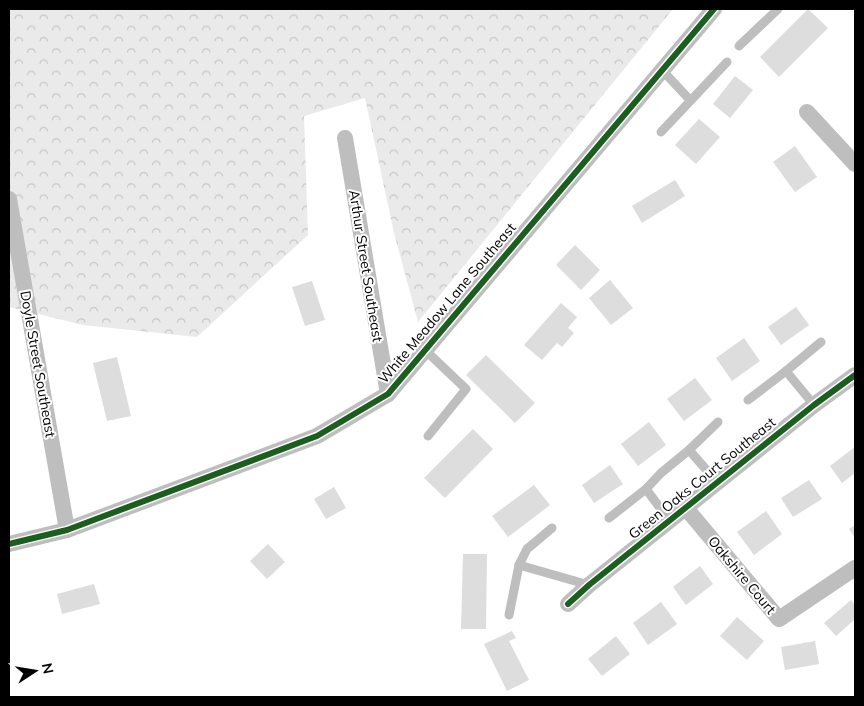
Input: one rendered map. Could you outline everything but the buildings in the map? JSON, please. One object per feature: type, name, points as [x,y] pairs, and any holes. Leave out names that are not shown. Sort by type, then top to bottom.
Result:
[{"type":"street","name":"White Meadow Lane Southeast","points":[[9,544],[67,530],[317,436],[388,394],[714,9]]},
{"type":"street","points":[[807,112],[855,164]]},
{"type":"street","name":"Arthur Street Southeast","points":[[345,138],[388,394]]},
{"type":"street","name":"Doyle Street Southeast","points":[[9,199],[67,530]]},
{"type":"street","name":"Green Oaks Court Southeast","points":[[568,604],[685,507],[855,375]]},
{"type":"street","name":"Oakshire Court","points":[[685,507],[779,619],[855,568]]},
{"type":"lane","points":[[739,46],[778,9]]},
{"type":"lane","points":[[661,132],[727,62]]},
{"type":"lane","points":[[662,70],[690,100]]},
{"type":"lane","points":[[748,400],[821,342]]},
{"type":"lane","points":[[425,350],[466,389],[428,436]]},
{"type":"lane","points":[[786,371],[814,405]]},
{"type":"lane","points":[[609,518],[646,490],[661,473],[689,450],[718,422]]},
{"type":"lane","points":[[689,450],[717,482]]},
{"type":"lane","points":[[646,490],[669,520]]},
{"type":"lane","points":[[509,615],[520,565],[527,549],[552,528]]},
{"type":"lane","points":[[520,565],[589,585]]},
{"type":"green space","points":[[9,9],[673,9],[418,322],[394,233],[365,98],[304,116],[308,235],[197,337],[83,325],[9,307]]},
{"type":"cycle path","points":[[9,544],[67,530],[317,436],[388,394],[714,9]]},
{"type":"cycle path","points":[[568,604],[589,585],[814,405],[855,375]]}]
